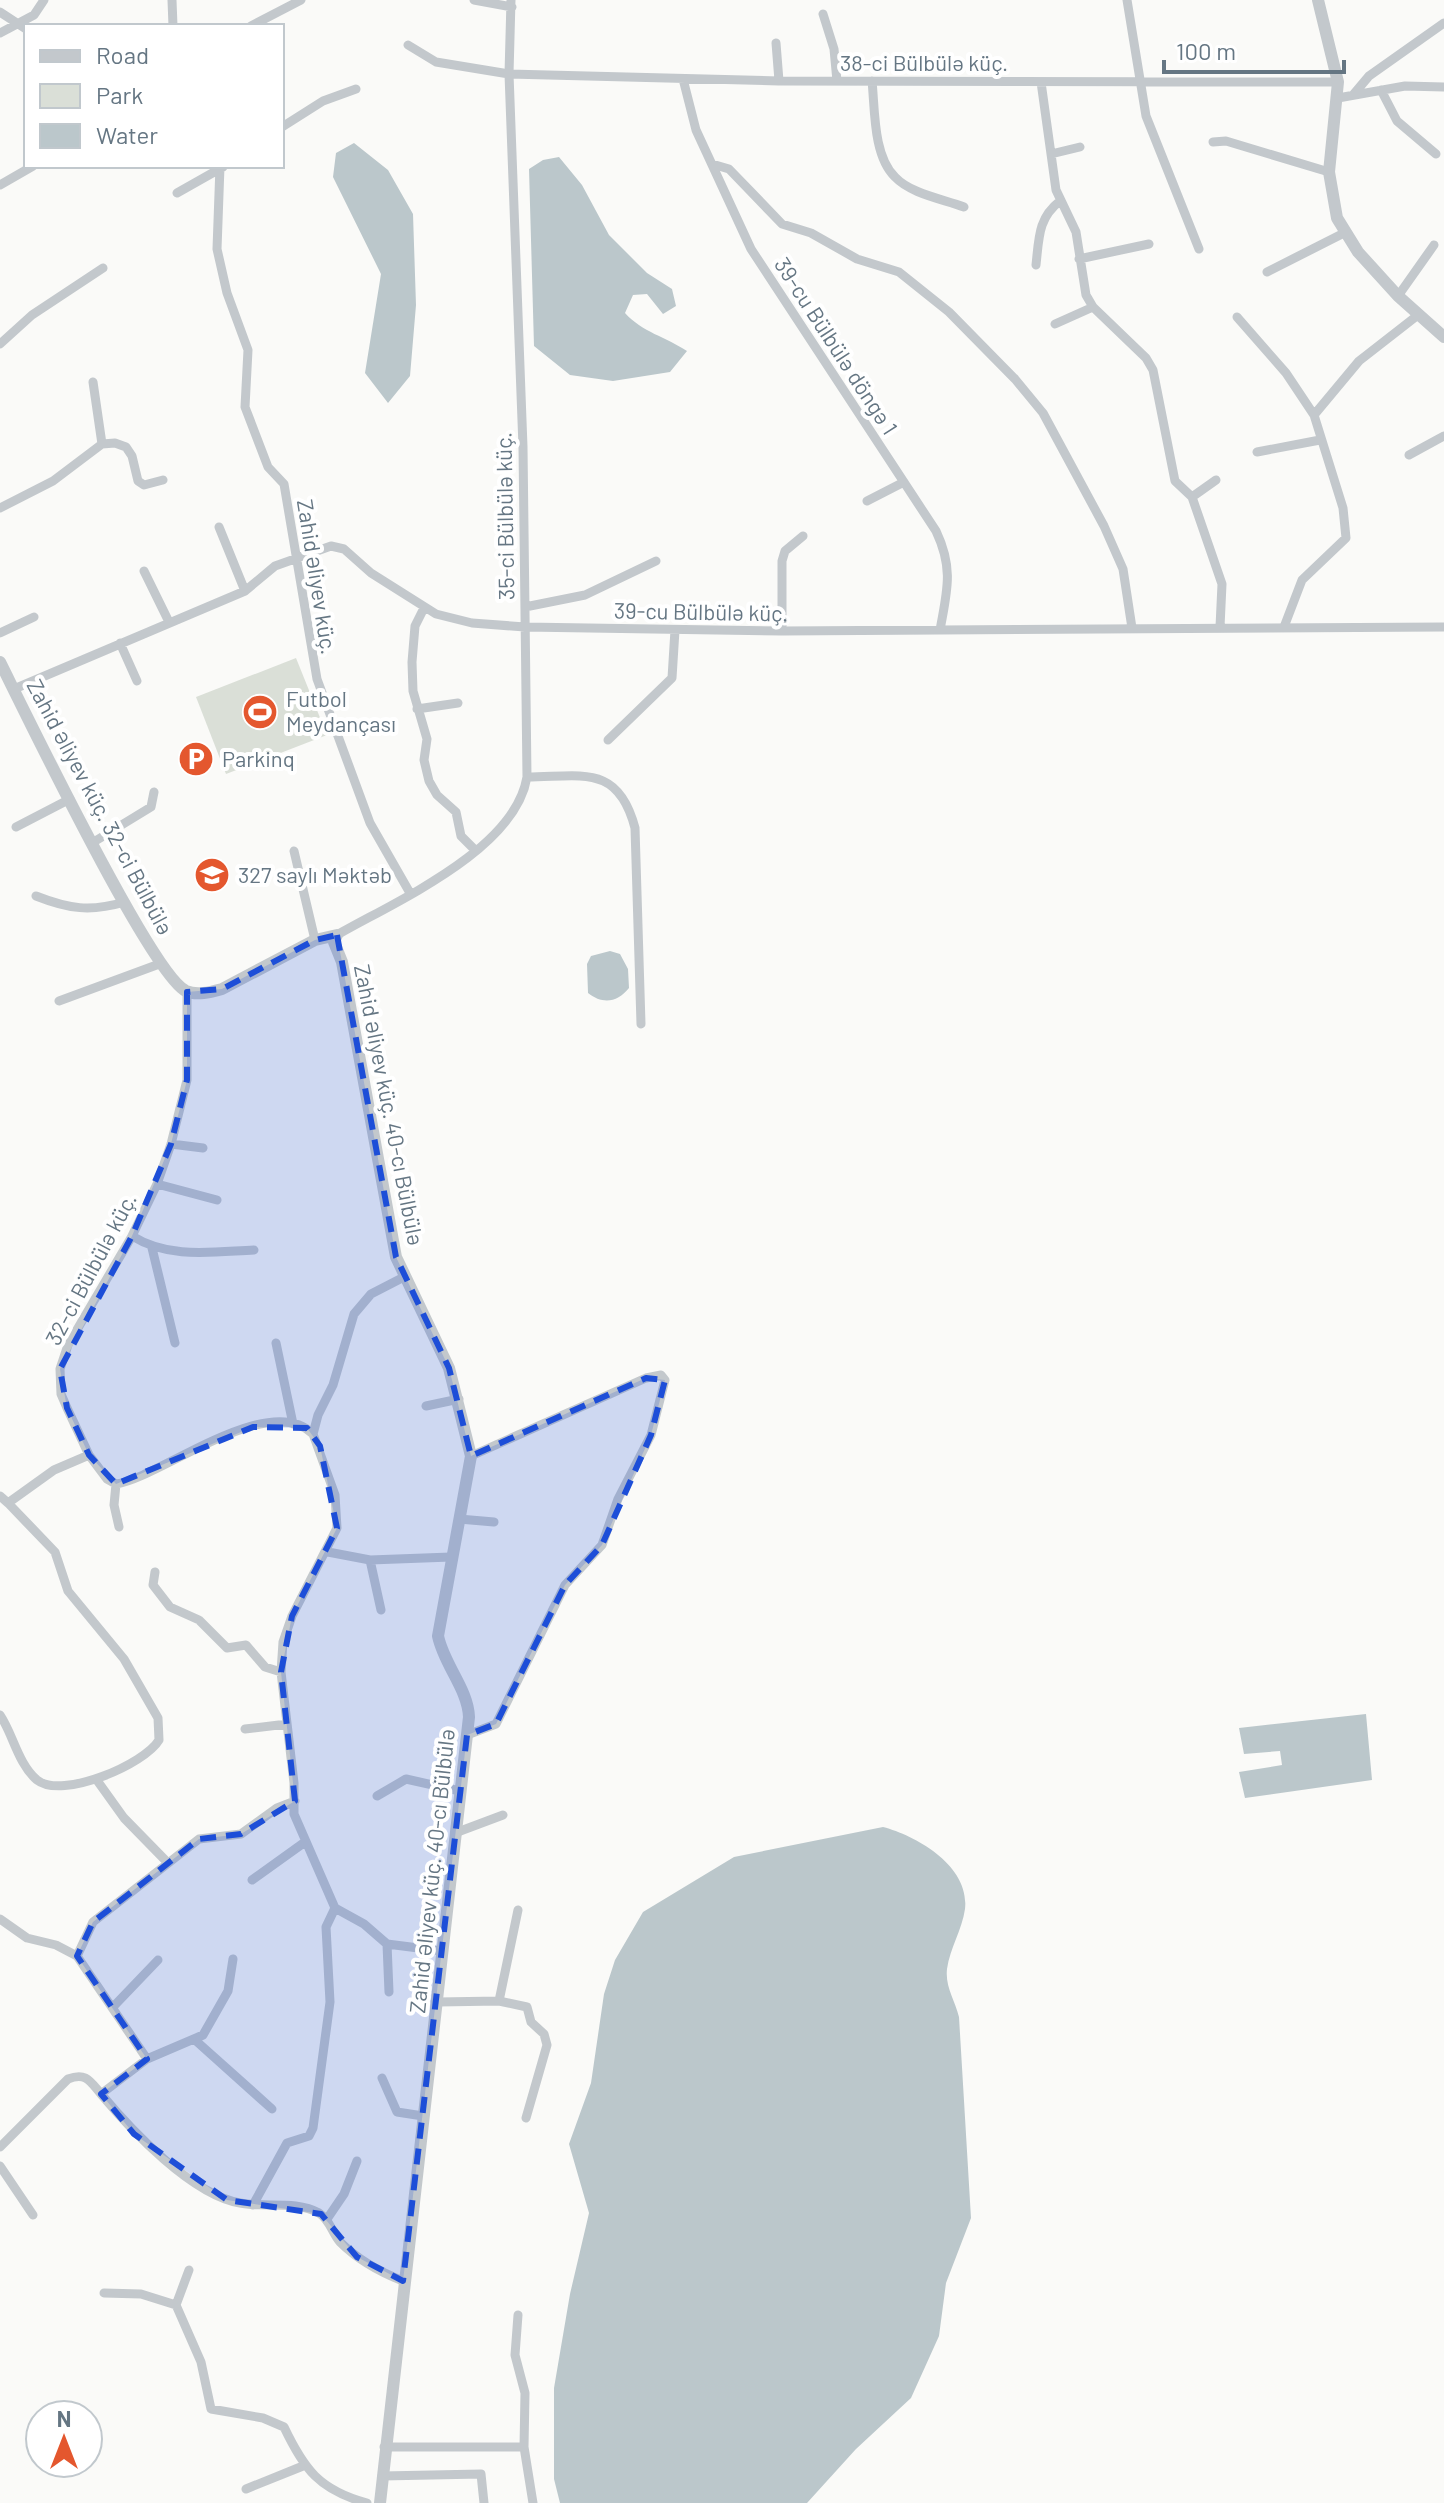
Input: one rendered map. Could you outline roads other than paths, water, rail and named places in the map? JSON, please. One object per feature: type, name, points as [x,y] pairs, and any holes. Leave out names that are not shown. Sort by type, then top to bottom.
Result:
[{"type":"street","points":[[25,24],[44,0]]},
{"type":"street","points":[[172,0],[173,24]]},
{"type":"street","points":[[255,24],[301,0]]},
{"type":"street","points":[[474,0],[512,3]]},
{"type":"street","points":[[1127,0],[1134,27],[1146,116],[1199,249]]},
{"type":"street","points":[[1318,0],[1338,82],[1329,172],[1337,218],[1344,233],[1398,296],[1443,334]]},
{"type":"street","name":"35-ci Bülbülə küç.","points":[[337,935],[410,893],[493,837],[520,803],[527,777],[509,74],[512,3]]},
{"type":"street","points":[[0,12],[22,27]]},
{"type":"street","points":[[823,14],[834,49],[837,81]]},
{"type":"street","points":[[1353,95],[1369,76],[1444,23]]},
{"type":"street","points":[[0,33],[22,27]]},
{"type":"street","points":[[776,43],[779,81]]},
{"type":"street","name":"38-ci Bülbülə küç.","points":[[408,45],[436,62],[509,74],[779,81],[1338,82]]},
{"type":"street","name":"39-cu Bülbülə döngə 1","points":[[683,79],[696,130],[751,249],[904,482],[947,555],[949,579],[940,630]]},
{"type":"street","points":[[872,81],[881,147],[895,177],[912,188],[964,207]]},
{"type":"street","points":[[1041,82],[1060,201],[1071,215],[1076,232],[1086,295],[1093,307],[1146,358],[1153,370],[1175,481],[1192,497],[1222,584],[1220,627]]},
{"type":"street","points":[[1338,98],[1405,86],[1444,87]]},
{"type":"street","points":[[284,126],[323,101],[356,89]]},
{"type":"street","points":[[1381,90],[1397,121],[1436,154]]},
{"type":"street","points":[[1213,142],[1226,141],[1329,172]]},
{"type":"street","points":[[1051,154],[1080,147]]},
{"type":"street","points":[[712,164],[729,169],[782,224],[811,233],[857,259],[899,272],[949,312],[1015,379],[1043,413],[1104,526],[1123,569],[1132,628]]},
{"type":"street","points":[[0,185],[30,168]]},
{"type":"street","points":[[177,193],[220,168]]},
{"type":"street","name":"Zahid Əliyev küç.","points":[[222,168],[217,249],[227,293],[248,350],[245,407],[268,467],[284,484],[317,679],[370,823],[410,893]]},
{"type":"street","points":[[1036,265],[1040,227],[1046,212],[1060,201]]},
{"type":"street","points":[[1267,272],[1344,233]]},
{"type":"street","points":[[1079,259],[1149,244]]},
{"type":"street","points":[[1398,296],[1434,245]]},
{"type":"street","points":[[0,344],[32,315],[103,268]]},
{"type":"street","points":[[1055,324],[1093,307]]},
{"type":"street","points":[[1314,415],[1359,361],[1418,315]]},
{"type":"street","points":[[1237,317],[1286,373],[1314,415],[1343,508],[1346,538],[1302,580],[1284,627]]},
{"type":"street","points":[[93,382],[102,444]]},
{"type":"street","points":[[1409,455],[1444,436]]},
{"type":"street","points":[[1257,452],[1320,440]]},
{"type":"street","points":[[0,508],[53,481],[102,444],[115,443],[126,447],[132,456],[138,481],[144,485],[163,480]]},
{"type":"street","points":[[1192,497],[1216,480]]},
{"type":"street","points":[[867,501],[904,482]]},
{"type":"street","points":[[219,527],[245,591]]},
{"type":"street","points":[[782,631],[782,561],[785,551],[803,536]]},
{"type":"street","name":"39-cu Bülbülə küç.","points":[[14,689],[245,591],[275,566],[296,556],[338,547],[424,608],[450,619],[525,627],[782,631],[1444,627]]},
{"type":"street","points":[[525,607],[585,595],[656,561]]},
{"type":"street","points":[[144,571],[169,622]]},
{"type":"street","points":[[424,608],[415,626],[413,691],[427,739],[424,760],[429,781],[437,795],[456,812],[461,836],[476,851]]},
{"type":"street","points":[[0,633],[34,617]]},
{"type":"street","points":[[608,740],[672,678],[675,630]]},
{"type":"street","points":[[120,643],[137,681]]},
{"type":"street","name":"Zahid Əliyev küç. 32-ci Bülbülə","points":[[0,662],[4,678],[14,689],[125,902],[162,963],[187,992]]},
{"type":"street","points":[[417,709],[458,703]]},
{"type":"street","points":[[527,777],[598,777],[611,783],[631,811],[635,828],[641,1024]]},
{"type":"street","points":[[92,843],[151,807],[154,792]]},
{"type":"street","points":[[16,827],[70,799]]},
{"type":"street","points":[[294,851],[315,940]]},
{"type":"street","points":[[36,896],[70,909],[88,911],[125,902]]},
{"type":"street","points":[[187,992],[207,993],[222,989],[315,940],[337,935]]},
{"type":"street","name":"Zahid Əliyev küç. 40-cı Bülbülə","points":[[337,935],[334,942],[342,962],[392,1237],[404,1277],[449,1368],[471,1456],[438,1636],[445,1660],[467,1703],[467,1735],[380,2503]]},
{"type":"street","points":[[59,1001],[162,963]]},
{"type":"street","name":"32-ci Bülbülə küç.","points":[[116,1484],[107,1479],[89,1455],[61,1394],[60,1369],[68,1345],[132,1236],[157,1184],[171,1144],[187,1080],[187,992]]},
{"type":"street","points":[[171,1144],[203,1148]]},
{"type":"street","points":[[157,1184],[217,1200]]},
{"type":"street","points":[[132,1236],[152,1248],[176,1252],[254,1250]]},
{"type":"street","points":[[152,1248],[175,1343]]},
{"type":"street","points":[[313,1434],[333,1385],[354,1314],[371,1294],[404,1277]]},
{"type":"street","points":[[276,1343],[293,1424]]},
{"type":"street","points":[[467,1735],[496,1724],[565,1585],[602,1545],[618,1499],[651,1435],[665,1380],[661,1375],[646,1378],[471,1456]]},
{"type":"street","points":[[426,1406],[459,1399]]},
{"type":"street","points":[[119,1527],[114,1505],[116,1484],[253,1427],[293,1424],[313,1434],[326,1463],[338,1512],[337,1528],[328,1552],[311,1575],[283,1642],[281,1672],[297,1825],[335,1908],[364,1924],[387,1944],[442,1951]]},
{"type":"street","points":[[8,1503],[54,1470],[89,1455]]},
{"type":"street","points":[[0,1496],[55,1552],[68,1591],[124,1659],[158,1718],[159,1740],[155,1746],[96,1779],[65,1787],[37,1780],[0,1715]]},
{"type":"street","points":[[459,1519],[494,1522]]},
{"type":"street","points":[[328,1552],[370,1560],[451,1557]]},
{"type":"street","points":[[370,1560],[381,1610]]},
{"type":"street","points":[[155,1572],[153,1585],[170,1607],[199,1620],[227,1648],[246,1645],[265,1667],[281,1672]]},
{"type":"street","points":[[245,1729],[287,1724]]},
{"type":"street","points":[[96,1779],[124,1818],[168,1863]]},
{"type":"street","points":[[377,1796],[406,1779],[460,1791]]},
{"type":"street","points":[[77,1956],[93,1922],[205,1836],[241,1834],[277,1808],[295,1801]]},
{"type":"street","points":[[455,1833],[503,1815]]},
{"type":"street","points":[[252,1880],[305,1842]]},
{"type":"street","points":[[253,2205],[287,2143],[309,2136],[313,2128],[330,2002],[326,1927],[335,1908]]},
{"type":"street","points":[[499,2001],[518,1910]]},
{"type":"street","points":[[0,1919],[27,1938],[56,1945],[77,1956],[147,2059]]},
{"type":"street","points":[[387,1944],[389,1992]]},
{"type":"street","points":[[101,2094],[147,2059],[203,2035],[219,2013],[228,1991],[233,1959]]},
{"type":"street","points":[[113,2007],[158,1960]]},
{"type":"street","points":[[438,2002],[499,2001],[527,2007],[531,2022],[546,2039],[526,2118]]},
{"type":"street","points":[[195,2040],[272,2109]]},
{"type":"street","points":[[0,2147],[68,2079],[80,2075],[88,2078],[151,2150],[227,2200],[253,2205],[303,2207],[327,2219],[332,2233],[357,2257],[403,2281]]},
{"type":"street","points":[[382,2078],[397,2112],[423,2116]]},
{"type":"street","points":[[327,2219],[344,2194],[357,2161]]},
{"type":"street","points":[[0,2166],[33,2215]]},
{"type":"street","points":[[189,2270],[176,2305],[201,2362],[211,2409],[263,2418],[284,2427],[303,2466],[345,2495],[367,2503]]},
{"type":"street","points":[[104,2293],[141,2294],[176,2305]]},
{"type":"street","points":[[518,2315],[515,2355],[526,2411],[524,2447],[533,2503]]},
{"type":"street","points":[[384,2447],[524,2447]]},
{"type":"street","points":[[246,2489],[303,2466]]},
{"type":"street","points":[[382,2476],[481,2474],[484,2503]]},
{"type":"water","points":[[354,143],[388,170],[413,214],[416,305],[410,376],[388,403],[365,373],[381,274],[333,177],[336,153]]},
{"type":"water","points":[[559,157],[582,185],[609,235],[647,273],[672,289],[676,306],[663,314],[647,294],[633,295],[625,313],[647,330],[687,351],[670,372],[613,381],[570,375],[534,346],[529,169],[543,160]]},
{"type":"water","points":[[610,951],[620,954],[628,969],[629,988],[615,999],[605,1000],[588,993],[587,964],[591,956]]},
{"type":"water","points":[[1366,1714],[1372,1780],[1245,1798],[1239,1772],[1282,1765],[1280,1751],[1244,1754],[1239,1728]]},
{"type":"water","points":[[883,1827],[911,1838],[939,1855],[959,1879],[965,1909],[947,1976],[959,2017],[971,2218],[946,2283],[939,2336],[911,2398],[856,2449],[807,2503],[560,2503],[554,2479],[554,2388],[570,2294],[589,2213],[569,2144],[591,2083],[604,1994],[615,1960],[643,1912],[734,1857]]},
{"type":"place","name":"Futbol Meydançası","points":[[260,712]]},
{"type":"place","name":"Parkinq","points":[[196,759]]},
{"type":"place","name":"327 saylı Məktəb","points":[[212,875]]}]
